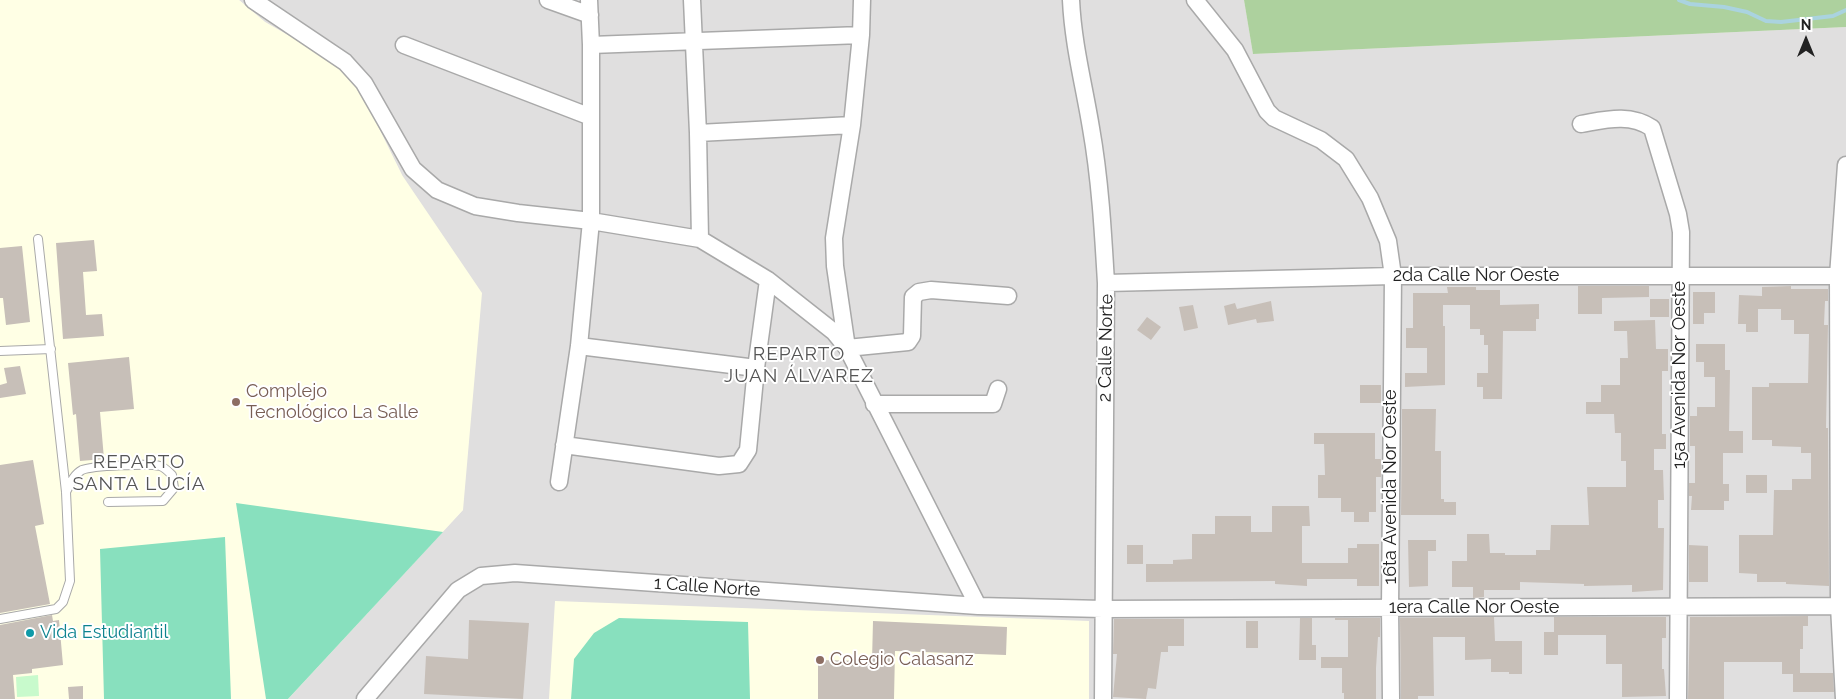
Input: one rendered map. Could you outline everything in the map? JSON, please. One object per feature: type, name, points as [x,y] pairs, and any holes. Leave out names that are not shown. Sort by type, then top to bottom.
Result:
[{"type":"street","points":[[253,0],[345,62],[364,83],[413,169],[437,190],[475,206],[591,221],[700,239],[768,280],[834,332],[847,348],[978,606]]},
{"type":"street","points":[[548,0],[590,7],[591,45],[591,221],[579,346],[559,482]]},
{"type":"street","points":[[692,0],[695,42],[700,239]]},
{"type":"street","points":[[847,348],[835,266],[834,238],[852,125],[861,35],[862,0]]},
{"type":"street","name":"2 Calle Norte","points":[[1071,0],[1072,32],[1094,149],[1102,218],[1106,283],[1102,699]]},
{"type":"street","name":"16ta Avenida Nor Oeste","points":[[1195,0],[1235,50],[1267,111],[1274,118],[1321,140],[1346,160],[1370,198],[1388,241],[1393,276],[1391,699]]},
{"type":"street","points":[[591,45],[861,35]]},
{"type":"street","points":[[404,44],[591,117]]},
{"type":"street","name":"15a Avenida Nor Oeste","points":[[1581,124],[1632,119],[1642,121],[1652,128],[1680,223],[1680,607],[1678,699]]},
{"type":"street","points":[[698,132],[852,125]]},
{"type":"street","points":[[1844,699],[1842,606],[1842,276],[1846,165]]},
{"type":"street","name":"2da Calle Nor Oeste","points":[[1106,283],[1393,276],[1842,276]]},
{"type":"street","points":[[564,445],[719,466],[739,464],[748,450],[756,368],[768,280]]},
{"type":"street","points":[[847,348],[908,342],[912,336],[913,297],[919,292],[931,290],[1008,296]]},
{"type":"street","points":[[579,346],[756,368]]},
{"type":"street","points":[[874,404],[993,404],[998,389]]},
{"type":"street","name":"1 Calle Norte","points":[[365,699],[458,590],[481,576],[514,574],[978,606],[1103,609]]},
{"type":"street","name":"1era Calle Nor Oeste","points":[[1103,609],[1842,606]]},
{"type":"lane","points":[[0,619],[56,609],[63,602],[70,581],[66,492],[38,239]]},
{"type":"lane","points":[[0,351],[51,349]]},
{"type":"lane","points":[[66,492],[74,476],[82,470],[96,467],[161,466],[172,475],[174,488],[163,501],[108,502]]},
{"type":"shaded area","name":"Complejo Tecnológico La Salle","points":[[0,0],[239,0],[265,22],[321,54],[349,77],[367,104],[402,175],[482,293],[463,510],[288,699],[0,699]]},
{"type":"shaded area","points":[[239,0],[1244,0],[1253,54],[1846,27],[1846,699],[288,699],[463,510],[402,175],[367,104],[321,54],[265,22]]},
{"type":"shaded area","name":"Colegio Calasanz","points":[[555,601],[1089,621],[1089,699],[549,699]]},
{"type":"green space","points":[[1244,0],[1846,0],[1846,27],[1253,54]]},
{"type":"green space","points":[[236,503],[443,532],[288,699],[266,699]]},
{"type":"green space","points":[[225,537],[231,699],[104,699],[100,549]]},
{"type":"green space","points":[[619,618],[748,622],[750,699],[571,699],[574,659],[594,633]]},
{"type":"green space","points":[[38,675],[39,696],[17,697],[16,677]]},
{"type":"building","points":[[94,240],[97,271],[83,272],[86,315],[102,314],[104,336],[63,339],[56,243]]},
{"type":"building","points":[[22,246],[30,322],[6,325],[3,298],[0,298],[0,248]]},
{"type":"building","points":[[1578,286],[1649,286],[1649,297],[1602,298],[1602,314],[1578,314]]},
{"type":"building","points":[[1791,286],[1791,289],[1828,289],[1828,301],[1825,301],[1824,325],[1828,325],[1826,428],[1828,428],[1829,586],[1786,584],[1786,582],[1757,582],[1757,574],[1739,573],[1739,535],[1773,535],[1774,490],[1792,490],[1792,479],[1811,479],[1811,453],[1801,453],[1801,447],[1772,446],[1772,440],[1752,440],[1752,387],[1769,387],[1769,383],[1808,383],[1809,334],[1794,334],[1794,320],[1781,320],[1781,309],[1758,309],[1758,332],[1746,332],[1746,324],[1738,324],[1739,295],[1762,296],[1762,287]]},
{"type":"building","points":[[1447,287],[1476,287],[1476,290],[1500,290],[1500,305],[1539,304],[1539,319],[1536,319],[1536,331],[1503,331],[1502,399],[1483,399],[1483,387],[1477,387],[1477,373],[1488,373],[1488,345],[1484,345],[1484,335],[1480,335],[1480,329],[1470,329],[1470,305],[1443,305],[1445,385],[1405,387],[1405,373],[1427,373],[1427,348],[1406,348],[1406,328],[1413,328],[1413,293],[1448,293]]},
{"type":"building","points":[[1693,292],[1715,292],[1715,313],[1704,313],[1704,324],[1693,324]]},
{"type":"building","points":[[1650,299],[1669,299],[1669,317],[1650,317]]},
{"type":"building","points":[[1271,301],[1274,321],[1257,323],[1256,319],[1228,325],[1224,306],[1235,303],[1237,309]]},
{"type":"building","points":[[1193,305],[1198,328],[1184,331],[1179,307]]},
{"type":"building","points":[[1147,317],[1161,327],[1151,340],[1137,330]]},
{"type":"building","points":[[1655,320],[1656,349],[1668,349],[1668,371],[1662,371],[1662,434],[1666,434],[1666,449],[1654,449],[1654,470],[1663,470],[1664,500],[1658,500],[1658,528],[1664,528],[1663,590],[1632,592],[1632,585],[1584,586],[1584,584],[1520,582],[1520,590],[1484,590],[1484,597],[1473,598],[1473,587],[1452,587],[1452,561],[1467,561],[1467,534],[1489,534],[1490,553],[1536,555],[1536,550],[1550,550],[1551,525],[1589,525],[1587,487],[1626,487],[1626,461],[1621,461],[1621,433],[1615,433],[1614,414],[1586,414],[1586,402],[1601,402],[1601,385],[1620,385],[1620,358],[1628,358],[1627,331],[1614,331],[1614,321]]},
{"type":"building","points":[[1696,344],[1725,344],[1725,370],[1730,370],[1729,431],[1743,431],[1743,453],[1723,453],[1723,484],[1729,484],[1729,501],[1724,501],[1724,510],[1691,510],[1692,496],[1689,496],[1689,483],[1695,483],[1695,446],[1690,446],[1690,416],[1697,416],[1697,407],[1715,407],[1715,377],[1704,377],[1704,362],[1696,362]]},
{"type":"building","points":[[129,357],[134,409],[100,412],[104,459],[80,461],[76,414],[73,415],[68,363]]},
{"type":"building","points":[[20,366],[26,394],[0,398],[0,385],[7,383],[4,368]]},
{"type":"building","points":[[1360,385],[1381,385],[1381,403],[1360,403]]},
{"type":"building","points":[[1402,409],[1436,409],[1435,451],[1441,451],[1441,499],[1444,499],[1444,502],[1456,502],[1456,515],[1401,515]]},
{"type":"building","points":[[1314,433],[1375,433],[1375,459],[1381,459],[1381,477],[1376,477],[1376,512],[1369,512],[1369,522],[1354,522],[1354,512],[1341,512],[1341,498],[1318,498],[1318,475],[1325,475],[1324,444],[1314,444]]},
{"type":"building","points":[[33,460],[44,524],[35,526],[50,604],[0,613],[0,465]]},
{"type":"building","points":[[1746,475],[1767,475],[1767,493],[1746,493]]},
{"type":"building","points":[[1272,506],[1309,506],[1310,526],[1302,526],[1302,563],[1348,563],[1348,548],[1357,548],[1357,544],[1379,544],[1379,586],[1357,586],[1357,579],[1307,579],[1307,586],[1275,584],[1275,581],[1146,582],[1146,564],[1173,564],[1173,560],[1192,559],[1192,534],[1215,534],[1215,516],[1251,516],[1251,532],[1272,532]]},
{"type":"building","points":[[1408,540],[1436,540],[1436,551],[1428,551],[1428,586],[1409,587]]},
{"type":"building","points":[[1127,545],[1143,545],[1143,564],[1127,564]]},
{"type":"building","points":[[1689,545],[1708,546],[1708,582],[1689,582]]},
{"type":"building","points":[[52,615],[53,621],[59,620],[63,665],[32,669],[32,673],[13,675],[15,699],[0,699],[0,625]]},
{"type":"building","points":[[1808,616],[1808,626],[1803,626],[1803,649],[1800,649],[1800,673],[1833,673],[1834,692],[1793,692],[1793,674],[1782,674],[1782,662],[1724,662],[1724,699],[1688,699],[1690,617]]},
{"type":"building","points":[[1494,617],[1495,641],[1522,641],[1522,674],[1491,672],[1491,659],[1465,660],[1465,637],[1433,637],[1434,696],[1418,696],[1418,699],[1401,699],[1400,618]]},
{"type":"building","points":[[1554,617],[1666,617],[1666,638],[1662,638],[1662,669],[1664,669],[1666,696],[1622,697],[1622,664],[1606,664],[1606,635],[1558,635],[1558,655],[1544,655],[1544,632],[1554,632]]},
{"type":"building","points":[[1300,618],[1312,618],[1312,645],[1316,645],[1316,660],[1299,660]]},
{"type":"building","points":[[1335,618],[1380,618],[1380,637],[1378,637],[1376,668],[1376,699],[1344,699],[1344,693],[1342,693],[1342,668],[1321,668],[1321,657],[1348,657],[1348,620],[1335,620]]},
{"type":"building","points":[[1114,619],[1184,619],[1184,646],[1168,646],[1168,652],[1161,652],[1156,689],[1148,688],[1146,699],[1113,697],[1117,654],[1113,654]]},
{"type":"building","points":[[469,620],[529,623],[523,699],[424,694],[426,656],[468,659]]},
{"type":"building","points":[[873,621],[1007,627],[1006,655],[895,651],[894,699],[818,699],[818,660],[872,661]]},
{"type":"building","points":[[1246,621],[1258,621],[1258,648],[1246,648]]},
{"type":"building","points":[[83,686],[83,699],[69,699],[68,687]]},
{"type":"waterway","points":[[1679,0],[1690,4],[1724,7],[1747,12],[1766,21],[1781,22],[1833,16],[1846,10]]},
{"type":"place","name":"Complejo Tecnológico La Salle","points":[[236,402]]},
{"type":"place","name":"Vida Estudiantil","points":[[30,633]]},
{"type":"place","name":"Colegio Calasanz","points":[[820,660]]},
{"type":"district","name":"REPARTO JUAN ÁLVAREZ","points":[[799,365]]},
{"type":"district","name":"REPARTO SANTA LUCÍA","points":[[139,473]]}]
